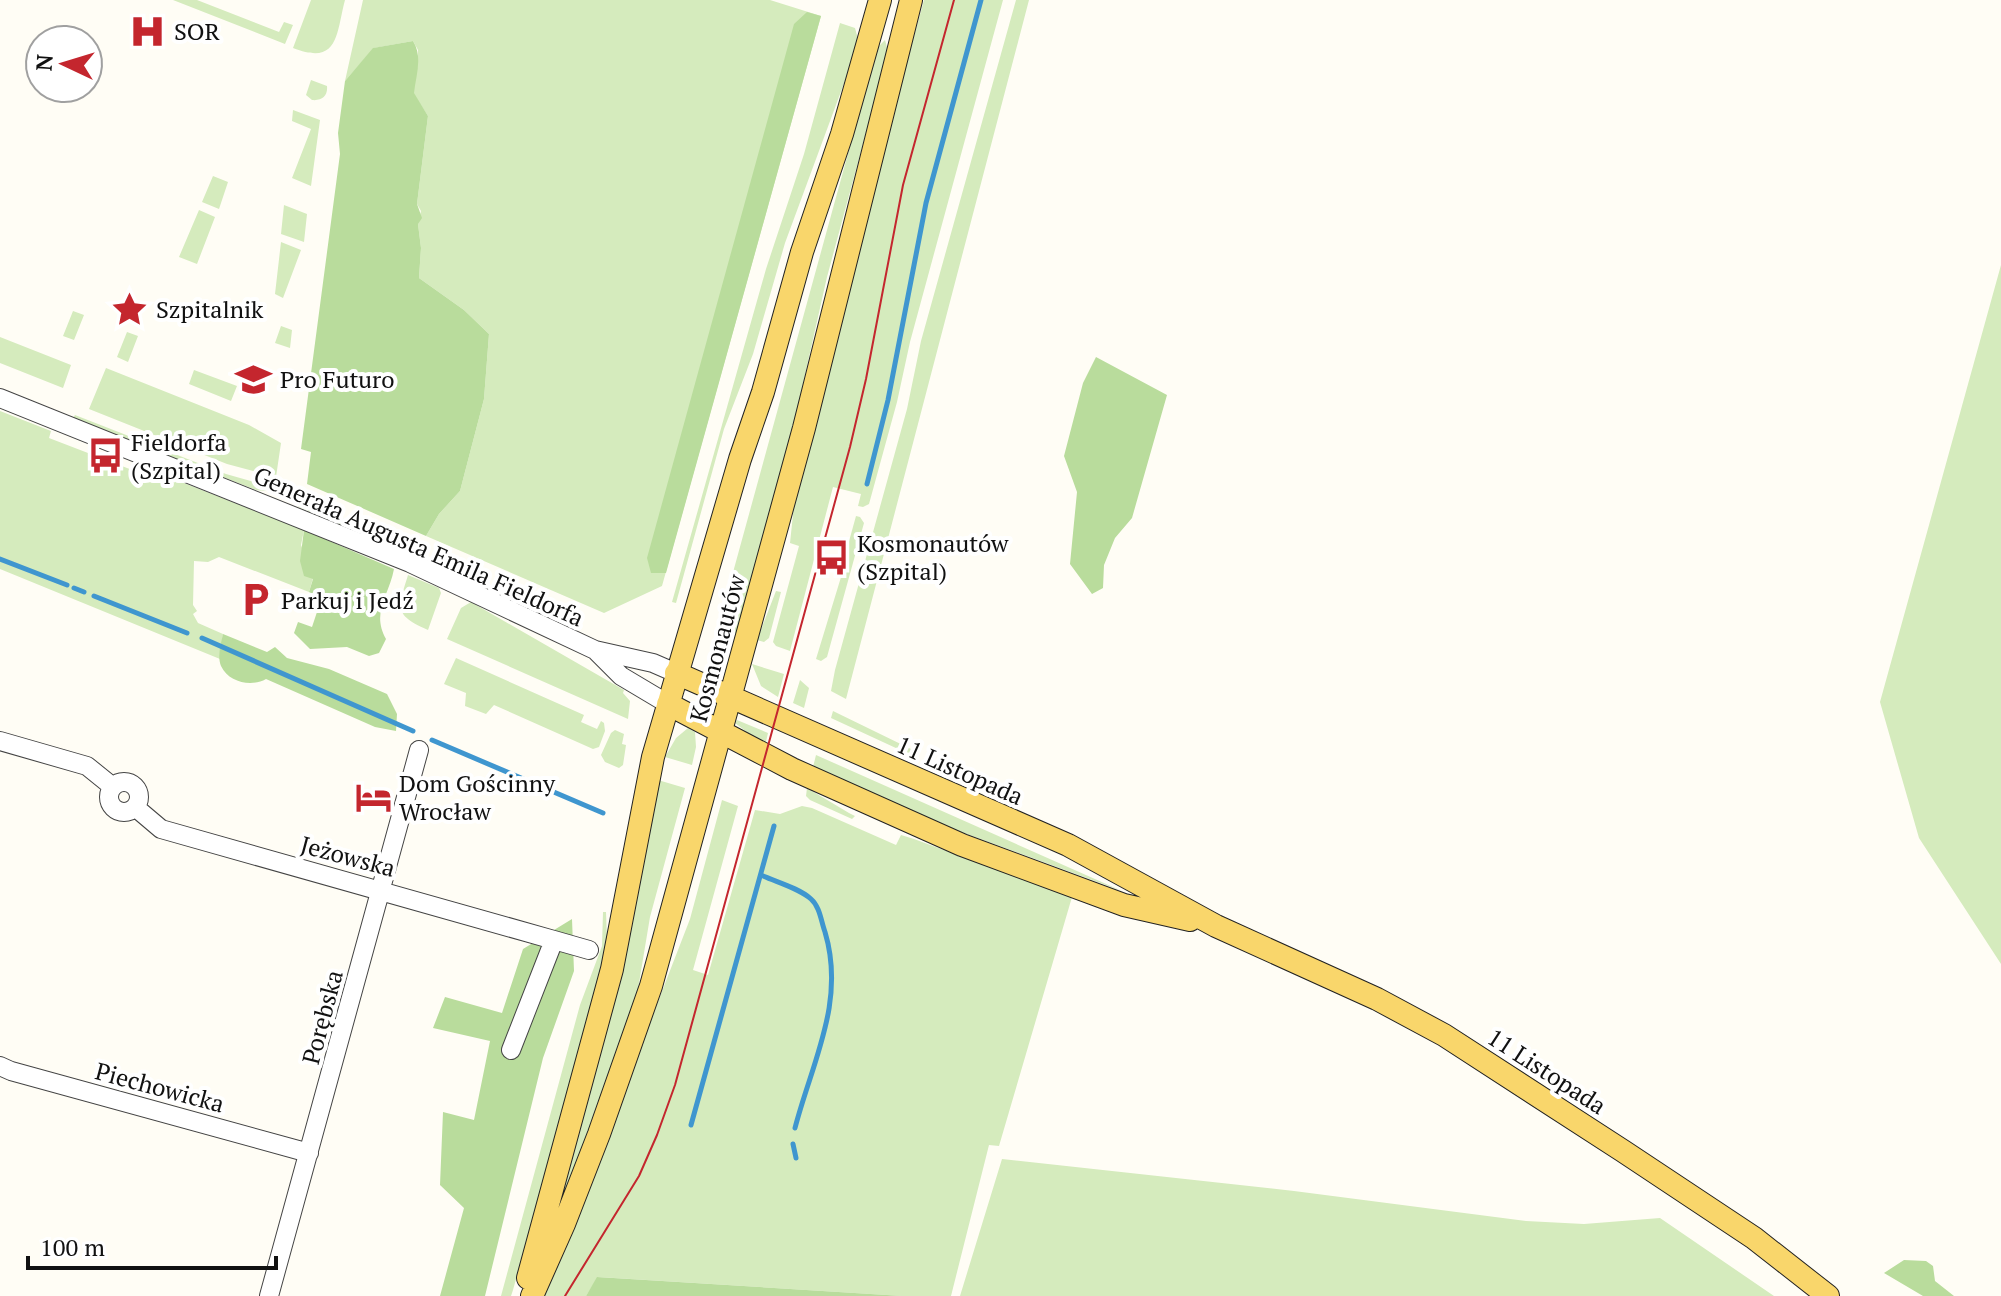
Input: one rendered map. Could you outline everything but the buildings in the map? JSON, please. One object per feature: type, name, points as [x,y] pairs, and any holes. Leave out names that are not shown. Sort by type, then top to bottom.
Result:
[{"type":"main road","name":"Kosmonautów","points":[[523,1296],[612,969],[641,812],[676,673],[689,639],[880,0]]},
{"type":"main road","name":"Kosmonautów","points":[[532,1296],[564,1224],[651,986],[804,428],[911,0]]},
{"type":"main road","name":"11 Listopada","points":[[676,673],[1068,845],[1216,926],[1377,999],[1444,1035],[1754,1238],[1829,1296]]},
{"type":"main road","name":"11 Listopada","points":[[668,704],[801,774],[962,845],[1124,905],[1216,926]]},
{"type":"street","name":"Generała Augusta Emila Fieldorfa","points":[[0,398],[410,563],[595,650],[653,663],[676,673]]},
{"type":"street","name":"Generała Augusta Emila Fieldorfa","points":[[595,650],[621,676],[668,704]]},
{"type":"street","name":"Jeżowska","points":[[0,741],[87,766],[113,787],[121,782],[134,786],[139,798],[135,807],[161,829],[589,950]]},
{"type":"street","name":"Porębska","points":[[269,1296],[419,750]]},
{"type":"street","points":[[511,1050],[554,940]]},
{"type":"street","name":"Piechowicka","points":[[0,1066],[309,1153]]},
{"type":"green space","points":[[173,0],[197,0],[279,32],[284,22],[293,25],[285,44]]},
{"type":"green space","points":[[311,0],[345,0],[333,44],[319,53],[293,48]]},
{"type":"green space","points":[[363,0],[770,0],[821,16],[662,586],[604,613],[426,536],[439,514],[460,491],[484,399],[489,334],[464,310],[419,278],[421,248],[418,224],[421,211],[417,204],[428,116],[413,93],[418,50],[413,41],[374,48],[345,81]]},
{"type":"green space","points":[[924,0],[1003,0],[869,504],[858,506],[861,494],[833,487],[790,651],[773,642],[799,546],[790,543],[794,505],[854,255]]},
{"type":"green space","points":[[1016,0],[1029,0],[846,699],[831,691],[835,670],[907,409],[921,341]]},
{"type":"green space","points":[[807,12],[821,16],[666,573],[651,573],[647,558],[794,24]]},
{"type":"green space","points":[[840,23],[855,28],[858,39],[850,67],[785,243],[753,354],[724,429],[676,603],[672,602],[766,269],[804,154]]},
{"type":"green space","points":[[885,40],[888,51],[827,277],[791,437],[737,634],[718,627],[877,48]]},
{"type":"green space","points":[[413,41],[418,60],[414,93],[428,116],[417,204],[422,218],[418,224],[421,248],[419,278],[464,310],[489,334],[484,399],[460,491],[439,514],[426,536],[307,484],[311,452],[301,449],[340,154],[338,133],[345,81],[373,48]]},
{"type":"green space","points":[[311,80],[327,86],[321,99],[312,100],[306,95]]},
{"type":"green space","points":[[293,110],[320,120],[311,186],[292,178],[311,129],[292,121]]},
{"type":"green space","points":[[213,176],[228,182],[219,209],[202,202]]},
{"type":"green space","points":[[284,205],[307,214],[304,242],[281,234]]},
{"type":"green space","points":[[199,210],[215,217],[197,264],[179,257]]},
{"type":"green space","points":[[281,242],[301,250],[283,298],[275,294]]},
{"type":"green space","points":[[2001,265],[2001,964],[1919,838],[1880,702]]},
{"type":"green space","points":[[73,311],[84,315],[74,340],[63,336]]},
{"type":"green space","points":[[281,326],[292,330],[290,348],[275,343]]},
{"type":"green space","points":[[127,332],[138,336],[128,362],[117,357]]},
{"type":"green space","points":[[0,337],[71,365],[63,388],[0,363]]},
{"type":"green space","points":[[1096,357],[1167,395],[1132,518],[1115,538],[1104,565],[1103,588],[1092,594],[1070,564],[1077,492],[1064,456],[1083,383]]},
{"type":"green space","points":[[106,368],[249,425],[281,443],[276,477],[227,464],[89,409]]},
{"type":"green space","points":[[194,370],[237,386],[231,401],[189,384]]},
{"type":"green space","points":[[0,411],[51,431],[49,438],[140,473],[143,467],[304,530],[301,545],[313,578],[309,592],[219,557],[208,562],[194,561],[193,605],[197,611],[193,614],[198,623],[223,634],[220,659],[0,569]]},
{"type":"green space","points":[[75,415],[226,474],[272,487],[264,491],[256,490],[73,418]]},
{"type":"green space","points":[[290,494],[404,547],[402,551],[299,507]]},
{"type":"green space","points":[[856,516],[864,523],[827,657],[821,661],[816,659]]},
{"type":"green space","points":[[304,530],[394,569],[382,604],[380,620],[386,639],[379,653],[369,656],[347,647],[310,649],[294,633],[298,622],[312,627],[317,612],[317,596],[309,592],[313,579],[304,576],[300,561]]},
{"type":"green space","points":[[408,575],[439,588],[441,593],[428,630],[409,620],[401,609]]},
{"type":"green space","points":[[776,591],[781,592],[769,638],[764,642],[757,640]]},
{"type":"green space","points":[[471,602],[624,690],[630,701],[628,719],[447,639],[461,608]]},
{"type":"green space","points":[[223,634],[267,652],[275,647],[287,658],[329,669],[387,694],[397,714],[396,731],[375,727],[266,679],[248,683],[235,680],[221,666]]},
{"type":"green space","points":[[456,658],[584,715],[581,722],[597,729],[601,721],[605,731],[599,747],[593,749],[494,705],[486,714],[465,706],[466,693],[444,684]]},
{"type":"green space","points":[[752,664],[784,674],[778,697],[761,686]]},
{"type":"green space","points":[[800,680],[809,688],[804,708],[793,703]]},
{"type":"green space","points":[[833,711],[913,750],[911,755],[831,718]]},
{"type":"green space","points":[[737,720],[768,733],[765,746],[735,723]]},
{"type":"green space","points":[[688,728],[695,732],[692,765],[665,757],[676,738]]},
{"type":"green space","points":[[615,730],[624,734],[622,744],[626,745],[623,765],[619,768],[605,762],[601,755]]},
{"type":"green space","points":[[816,755],[1122,891],[953,829],[813,767]]},
{"type":"green space","points":[[658,780],[685,788],[650,917],[637,995],[618,1055],[555,1218],[611,1014]]},
{"type":"green space","points":[[807,788],[855,816],[852,819],[810,800],[806,796]]},
{"type":"green space","points":[[722,800],[738,806],[693,970],[708,975],[755,810],[780,814],[802,806],[812,808],[896,845],[901,835],[1072,897],[999,1146],[989,1145],[951,1296],[903,1296],[598,1277],[586,1296],[544,1296],[690,919]]},
{"type":"green space","points":[[603,912],[606,912],[607,939],[603,961],[513,1290],[511,1296],[501,1296],[580,1005],[602,946]]},
{"type":"green space","points":[[572,919],[574,971],[543,1058],[485,1296],[440,1296],[464,1208],[440,1185],[443,1112],[474,1120],[490,1041],[433,1028],[445,997],[502,1013],[523,949]]},
{"type":"green space","points":[[1002,1159],[1294,1191],[1526,1221],[1584,1224],[1660,1218],[1774,1296],[960,1296]]},
{"type":"green space","points":[[1904,1260],[1926,1261],[1933,1266],[1935,1281],[1954,1296],[1923,1296],[1884,1273]]},
{"type":"green space","points":[[597,1277],[903,1296],[586,1296]]},
{"type":"waterway","points":[[867,484],[888,400],[926,203],[981,0]]},
{"type":"waterway","points":[[0,559],[67,585]]},
{"type":"waterway","points":[[74,588],[84,592]]},
{"type":"waterway","points":[[94,596],[187,633]]},
{"type":"waterway","points":[[202,638],[413,731]]},
{"type":"waterway","points":[[432,740],[603,813]]},
{"type":"waterway","points":[[691,1125],[774,826]]},
{"type":"waterway","points":[[761,875],[806,895],[814,902],[820,914],[830,958],[832,983],[824,1032],[795,1128]]},
{"type":"waterway","points":[[793,1144],[796,1158]]},
{"type":"tram line","points":[[565,1296],[639,1176],[675,1085],[850,447],[903,185],[954,0]]},
{"type":"place","name":"SOR","points":[[148,31]]},
{"type":"place","name":"Szpitalnik","points":[[130,309]]},
{"type":"place","name":"Pro Futuro","points":[[254,379]]},
{"type":"place","name":"Fieldorfa (Szpital)","points":[[105,456]]},
{"type":"place","name":"Kosmonautów (Szpital)","points":[[831,557]]},
{"type":"place","name":"Parkuj i Jedź","points":[[255,600]]},
{"type":"place","name":"Dom Gościnny Wrocław","points":[[373,797]]}]
